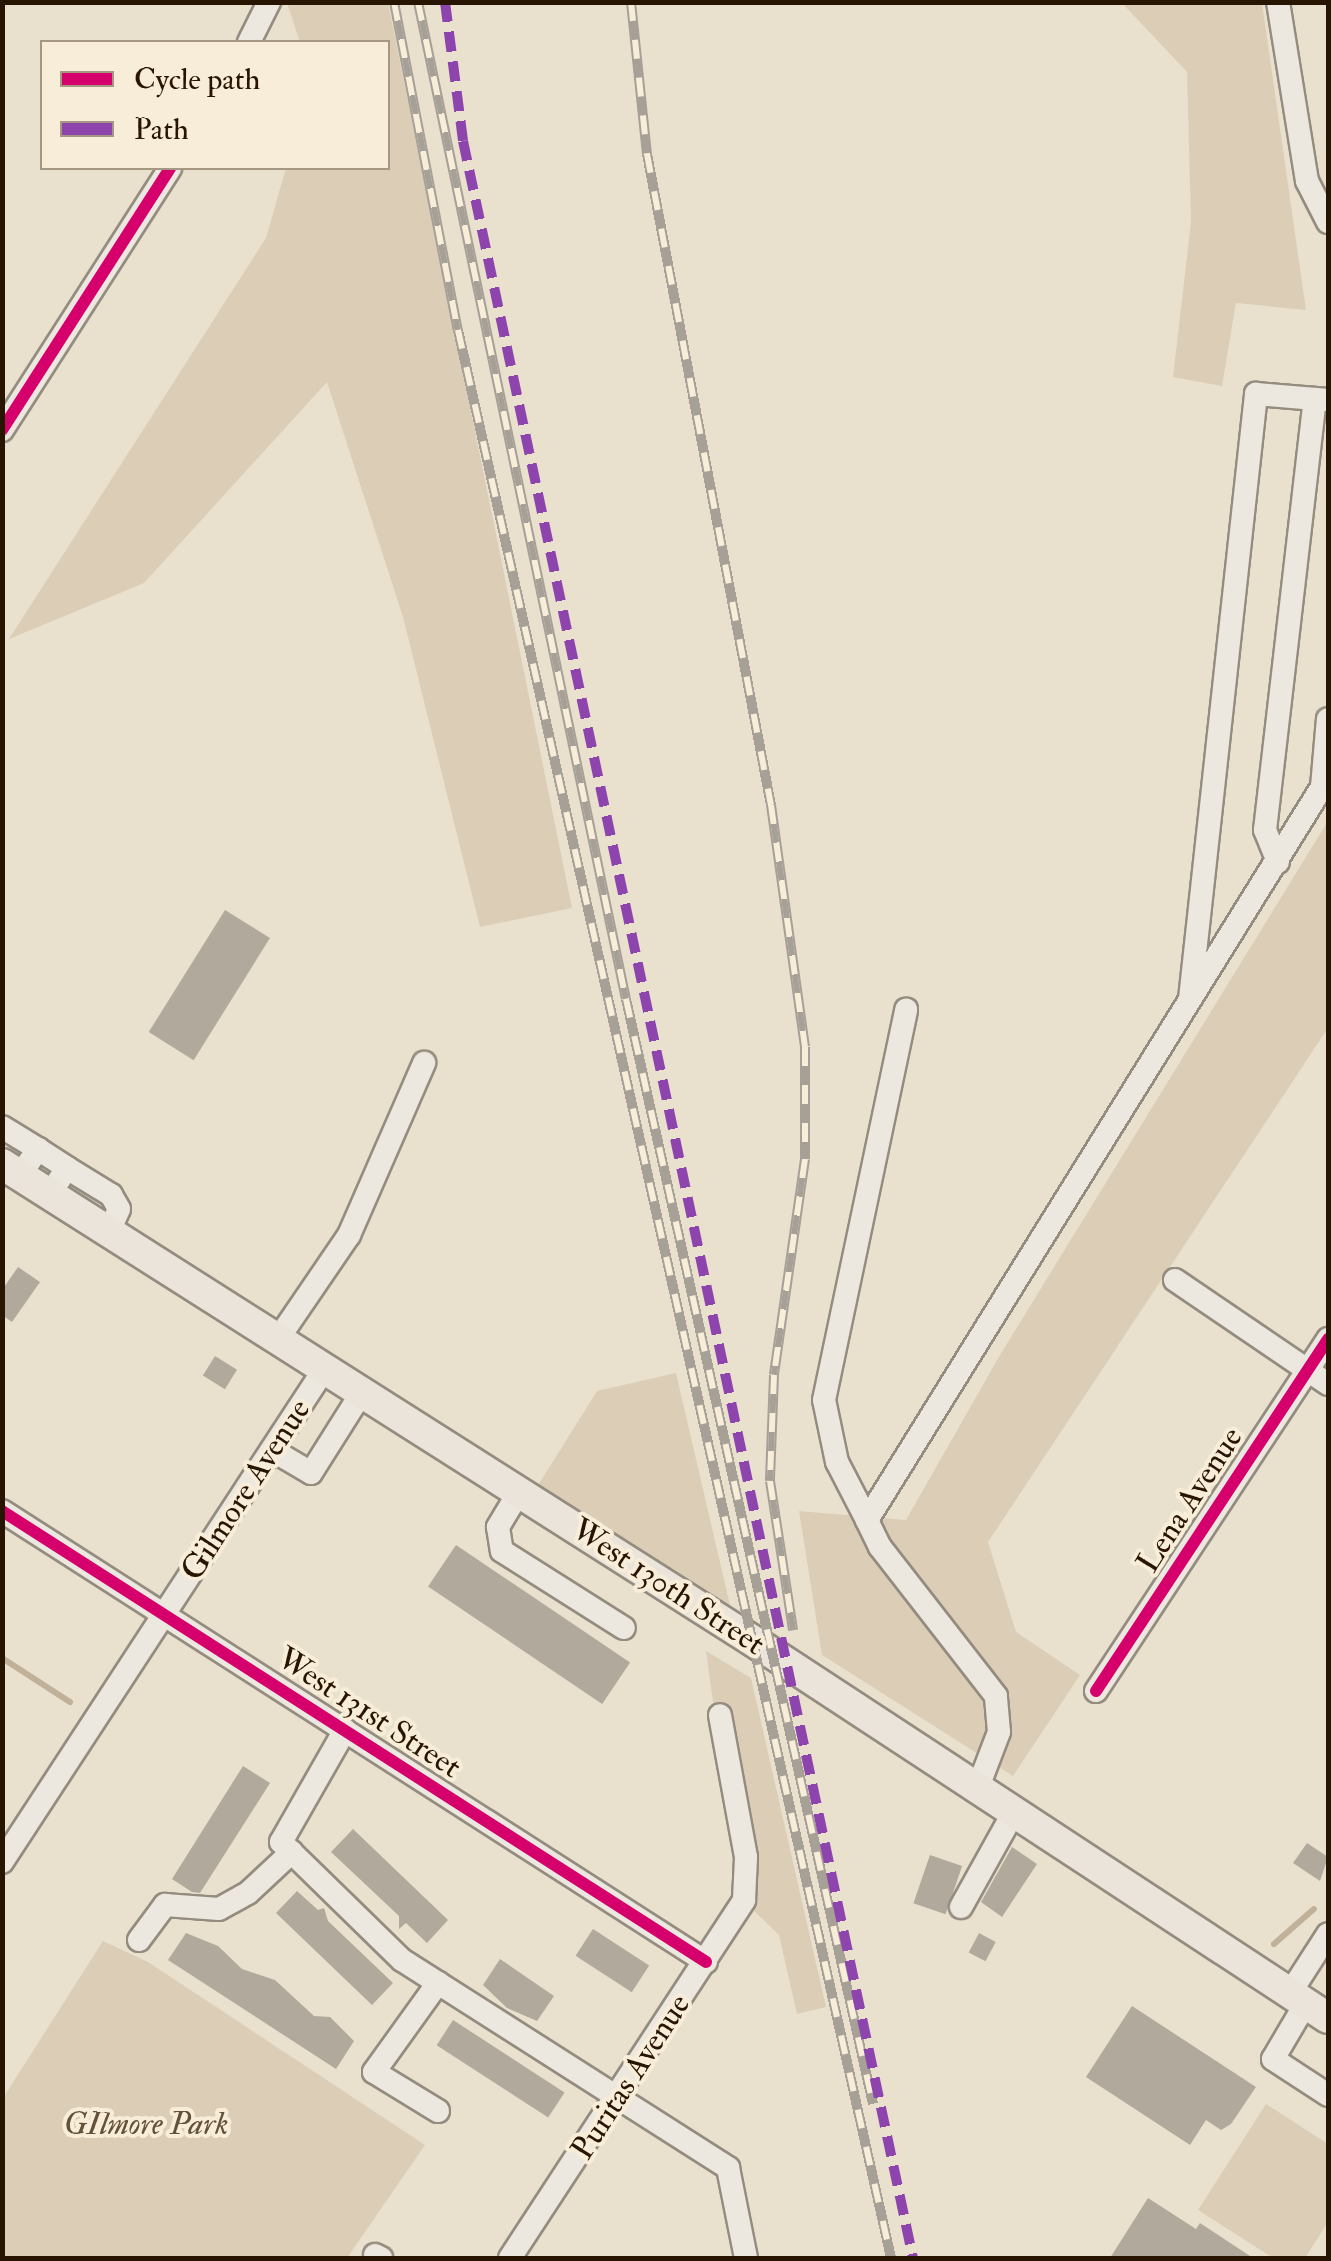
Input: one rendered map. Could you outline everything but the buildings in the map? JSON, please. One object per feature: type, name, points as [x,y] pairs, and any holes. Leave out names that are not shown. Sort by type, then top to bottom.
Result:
[{"type":"main road","name":"West 130th Street","points":[[11,1170],[1015,1810],[1308,2004]]},
{"type":"street","points":[[1278,2],[1307,181],[1328,222]]},
{"type":"street","points":[[251,40],[271,4]]},
{"type":"street","points":[[2,430],[169,170]]},
{"type":"street","points":[[1190,1002],[1256,394],[1322,400],[1265,830],[1278,862]]},
{"type":"street","points":[[868,1520],[1322,786],[1328,719]]},
{"type":"street","points":[[906,1010],[824,1400],[837,1462],[880,1547],[996,1696],[1000,1732],[978,1787]]},
{"type":"street","points":[[278,1339],[349,1235],[424,1063]]},
{"type":"street","points":[[2,1127],[119,1202],[109,1232]]},
{"type":"street","points":[[11,1170],[38,1149]]},
{"type":"street","points":[[50,1194],[67,1168]]},
{"type":"street","points":[[1174,1280],[1328,1384]]},
{"type":"street","name":"Lena Avenue","points":[[1096,1690],[1328,1339]]},
{"type":"street","name":"Gilmore Avenue","points":[[2,1862],[12,1829],[91,1727],[325,1368]]},
{"type":"street","points":[[272,1450],[310,1473],[362,1392]]},
{"type":"street","points":[[518,1492],[498,1527],[502,1551],[624,1628]]},
{"type":"street","name":"West 131st Street","points":[[2,1511],[706,1962]]},
{"type":"street","name":"Puritas Avenue","points":[[510,2258],[744,1900],[746,1857],[720,1715]]},
{"type":"street","points":[[345,1730],[282,1842],[402,1960],[586,2082],[619,2095],[728,2168],[746,2258]]},
{"type":"street","points":[[961,1908],[1015,1810]]},
{"type":"street","points":[[140,1940],[165,1905],[220,1908],[248,1892],[292,1852]]},
{"type":"street","points":[[1328,1934],[1308,2004],[1272,2059],[1328,2094]]},
{"type":"street","points":[[438,1984],[374,2072],[438,2112]]},
{"type":"green space","points":[[287,3],[388,3],[572,908],[480,927],[403,617],[327,382],[144,583],[9,639],[266,238],[285,170],[390,170],[390,40],[299,40]]},
{"type":"green space","points":[[1122,3],[1262,3],[1306,310],[1236,303],[1222,386],[1173,377],[1191,222],[1187,72]]},
{"type":"green space","points":[[1328,821],[1328,1028],[988,1542],[1016,1632],[1080,1675],[1013,1776],[822,1655],[799,1511],[906,1520],[1000,1355]]},
{"type":"green space","points":[[676,1373],[733,1618],[535,1490],[597,1391]]},
{"type":"green space","points":[[706,1651],[751,1678],[826,2007],[797,2014],[779,1935],[740,1897]]},
{"type":"green space","name":"GIlmore Park","points":[[103,1941],[148,1962],[425,2145],[347,2258],[3,2258],[3,2098]]},
{"type":"green space","points":[[1266,2104],[1328,2144],[1328,2222],[1305,2258],[1273,2258],[1198,2210]]},
{"type":"waterway","points":[[2,1658],[70,1702]]},
{"type":"waterway","points":[[1274,1944],[1314,1909]]},
{"type":"railway","points":[[394,2],[458,330],[891,2258]]},
{"type":"railway","points":[[418,2],[626,999],[873,2104]]},
{"type":"railway","points":[[631,2],[647,154],[771,805],[805,1047],[805,1159],[774,1375],[770,1481],[793,1630]]},
{"type":"marked path","points":[[445,2],[463,141],[913,2258]]},
{"type":"cycle path","points":[[2,430],[169,170]]},
{"type":"cycle path","points":[[1096,1691],[1328,1339]]},
{"type":"cycle path","points":[[2,1511],[706,1962]]}]
